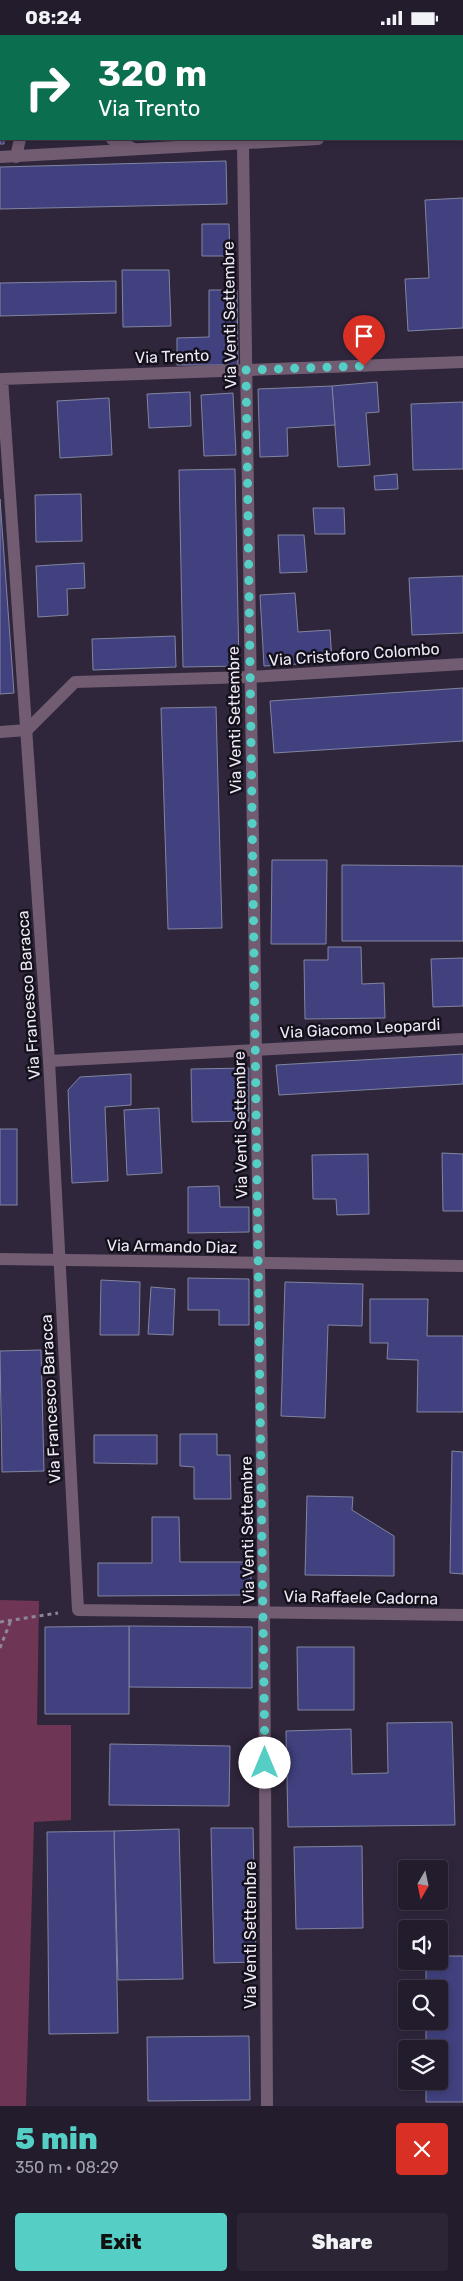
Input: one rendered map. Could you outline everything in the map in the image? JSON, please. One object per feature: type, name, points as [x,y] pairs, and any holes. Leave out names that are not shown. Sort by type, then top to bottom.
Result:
[{"type":"street","points":[[16,157],[20,140]]},
{"type":"street","points":[[114,140],[134,149]]},
{"type":"street","points":[[0,157],[299,140]]},
{"type":"street","name":"Via Venti Settembre","points":[[242,143],[264,1611],[267,2106]]},
{"type":"street","name":"Via Trento","points":[[2,379],[463,362]]},
{"type":"street","name":"Via Francesco Baracca","points":[[2,379],[49,1061],[78,1610]]},
{"type":"street","name":"Via Cristoforo Colombo","points":[[27,730],[75,683],[250,677],[463,663]]},
{"type":"street","points":[[0,732],[27,730]]},
{"type":"street","name":"Via Giacomo Leopardi","points":[[49,1061],[463,1039]]},
{"type":"street","name":"Via Armando Diaz","points":[[0,1259],[463,1266]]},
{"type":"street","name":"Via Raffaele Cadorna","points":[[78,1610],[463,1615]]},
{"type":"path","points":[[0,1622],[78,1610]]},
{"type":"path","points":[[0,1648],[11,1620]]},
{"type":"shaded area","points":[[0,1600],[39,1601],[37,1725],[71,1725],[71,1820],[34,1822],[26,2106],[0,2106]]},
{"type":"building","points":[[0,140],[4,140],[4,144],[0,144]]},
{"type":"building","points":[[226,161],[227,204],[0,209],[0,167]]},
{"type":"building","points":[[463,198],[463,328],[408,331],[405,279],[429,278],[425,200]]},
{"type":"building","points":[[202,224],[229,224],[230,256],[202,256]]},
{"type":"building","points":[[122,270],[169,270],[171,326],[123,327]]},
{"type":"building","points":[[116,281],[116,313],[0,316],[0,283]]},
{"type":"building","points":[[209,290],[237,290],[238,365],[177,365],[177,338],[209,337]]},
{"type":"building","points":[[377,382],[379,412],[366,413],[370,465],[338,467],[332,386]]},
{"type":"building","points":[[332,386],[335,425],[287,428],[288,456],[260,457],[258,389]]},
{"type":"building","points":[[190,392],[191,426],[149,428],[147,394]]},
{"type":"building","points":[[233,393],[236,455],[204,456],[201,395]]},
{"type":"building","points":[[109,398],[112,455],[60,458],[57,401]]},
{"type":"building","points":[[463,402],[463,469],[413,470],[411,404]]},
{"type":"building","points":[[235,469],[239,666],[183,667],[179,470]]},
{"type":"building","points":[[397,474],[398,489],[375,490],[374,476]]},
{"type":"building","points":[[81,494],[82,541],[36,542],[35,495]]},
{"type":"building","points":[[0,499],[14,693],[0,694]]},
{"type":"building","points":[[313,508],[344,508],[345,534],[315,534]]},
{"type":"building","points":[[278,535],[304,535],[307,572],[280,573]]},
{"type":"building","points":[[84,563],[85,588],[67,589],[68,615],[38,617],[36,566]]},
{"type":"building","points":[[463,576],[463,633],[412,635],[409,578]]},
{"type":"building","points":[[295,593],[298,632],[330,630],[332,662],[264,666],[260,595]]},
{"type":"building","points":[[175,636],[176,667],[93,670],[92,639]]},
{"type":"building","points":[[463,688],[463,741],[274,753],[270,701]]},
{"type":"building","points":[[216,707],[222,928],[168,929],[161,708]]},
{"type":"building","points":[[272,860],[327,860],[326,944],[271,944]]},
{"type":"building","points":[[342,865],[463,866],[463,941],[342,941]]},
{"type":"building","points":[[328,947],[361,947],[362,984],[384,983],[385,1018],[305,1019],[304,960],[328,960]]},
{"type":"building","points":[[463,958],[463,1006],[433,1007],[431,959]]},
{"type":"building","points":[[463,1054],[463,1084],[279,1095],[276,1065]]},
{"type":"building","points":[[249,1068],[249,1121],[192,1122],[191,1069]]},
{"type":"building","points":[[131,1074],[131,1105],[105,1107],[108,1181],[72,1183],[68,1090],[80,1077]]},
{"type":"building","points":[[159,1108],[162,1173],[127,1175],[124,1110]]},
{"type":"building","points":[[0,1129],[17,1129],[17,1205],[0,1205]]},
{"type":"building","points":[[442,1153],[463,1154],[463,1211],[443,1211]]},
{"type":"building","points":[[368,1154],[369,1214],[337,1215],[336,1199],[313,1199],[312,1155]]},
{"type":"building","points":[[219,1186],[220,1207],[249,1207],[249,1232],[188,1233],[188,1187]]},
{"type":"building","points":[[188,1278],[249,1279],[249,1325],[219,1325],[219,1310],[188,1310]]},
{"type":"building","points":[[101,1280],[140,1282],[139,1335],[100,1335]]},
{"type":"building","points":[[285,1282],[363,1284],[362,1326],[328,1325],[325,1418],[281,1416]]},
{"type":"building","points":[[151,1287],[175,1289],[173,1335],[148,1334]]},
{"type":"building","points":[[370,1299],[428,1299],[427,1336],[463,1336],[463,1412],[417,1412],[418,1360],[387,1359],[388,1343],[370,1343]]},
{"type":"building","points":[[41,1350],[44,1471],[2,1472],[0,1351]]},
{"type":"building","points":[[180,1434],[217,1434],[217,1455],[230,1455],[231,1499],[194,1499],[194,1467],[180,1466]]},
{"type":"building","points":[[94,1435],[157,1435],[157,1464],[94,1463]]},
{"type":"building","points":[[452,1451],[463,1452],[463,1574],[450,1573]]},
{"type":"building","points":[[307,1496],[353,1497],[352,1510],[394,1536],[394,1576],[305,1575]]},
{"type":"building","points":[[152,1517],[179,1517],[180,1562],[251,1562],[251,1595],[98,1596],[98,1563],[152,1563]]},
{"type":"building","points":[[129,1626],[252,1627],[252,1688],[129,1687]]},
{"type":"building","points":[[129,1626],[129,1714],[45,1714],[45,1627]]},
{"type":"building","points":[[297,1647],[354,1647],[354,1710],[298,1710]]},
{"type":"building","points":[[452,1722],[455,1825],[288,1827],[286,1731],[351,1729],[352,1774],[388,1773],[387,1723]]},
{"type":"building","points":[[110,1744],[230,1746],[229,1806],[109,1805]]},
{"type":"building","points":[[211,1828],[253,1828],[256,1962],[214,1963]]},
{"type":"building","points":[[179,1829],[183,1979],[118,1980],[114,1831]]},
{"type":"building","points":[[114,1831],[118,2033],[49,2034],[47,1832]]},
{"type":"building","points":[[362,1846],[363,1928],[296,1929],[294,1847]]},
{"type":"building","points":[[448,1956],[463,1956],[463,2102],[426,2102],[426,2090],[448,2090],[448,2040],[426,2040],[426,2030],[448,2030],[448,1980],[426,1980],[426,1970],[448,1970]]},
{"type":"building","points":[[249,2036],[250,2100],[148,2101],[147,2037]]},
{"type":"route","points":[[265,1763],[246,370],[364,366]]}]
